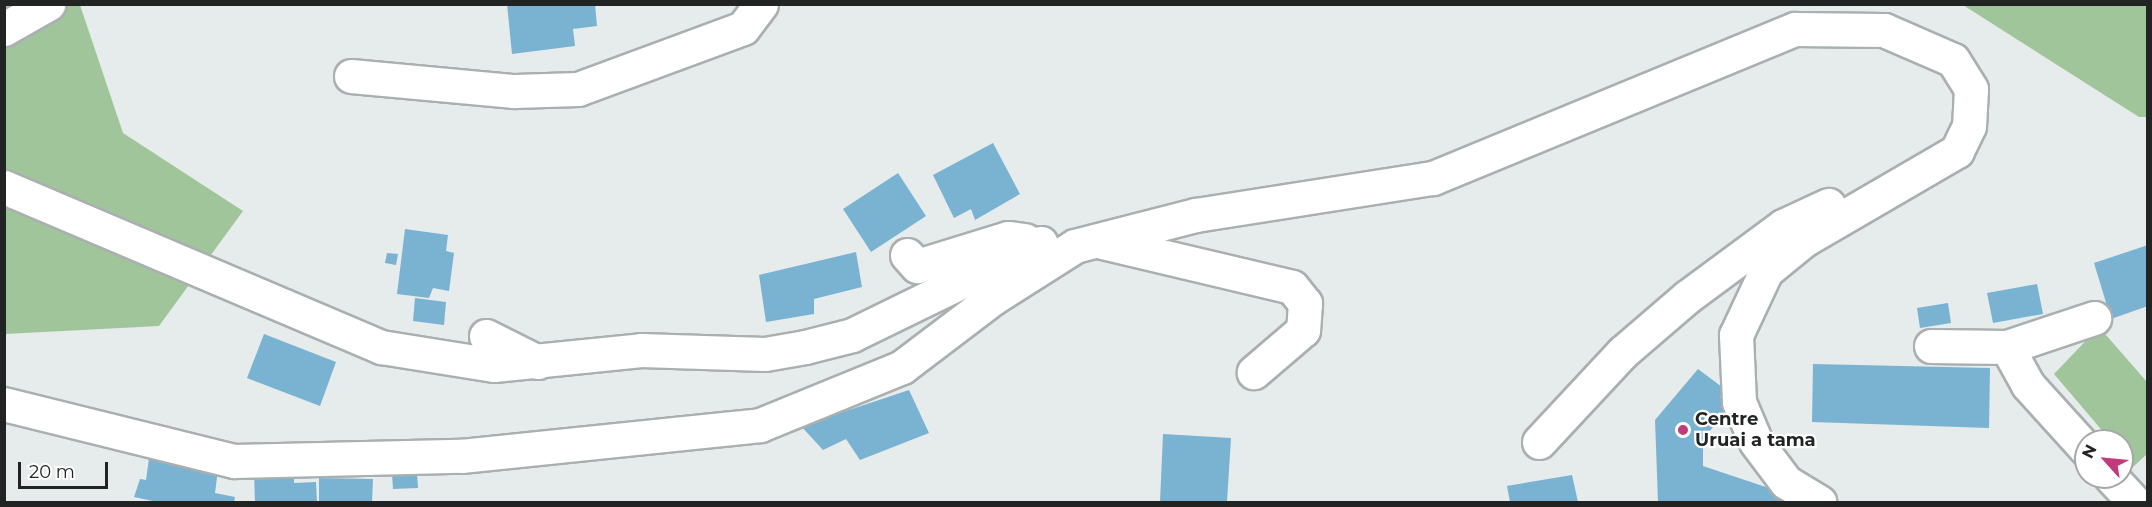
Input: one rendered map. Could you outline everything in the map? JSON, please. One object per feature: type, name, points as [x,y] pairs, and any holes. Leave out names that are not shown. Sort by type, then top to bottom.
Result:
[{"type":"street","points":[[4,29],[48,4]]},
{"type":"street","points":[[351,76],[514,91],[578,89],[744,28],[761,4]]},
{"type":"street","points":[[4,187],[381,347],[494,365],[641,350],[765,354],[852,335],[1049,250],[1196,215],[1433,178],[1795,29],[1884,30],[1953,60],[1971,89],[1969,126],[1957,151],[1804,240],[1766,271],[1736,335],[1739,402],[1756,442],[1785,482],[1819,502]]},
{"type":"street","points":[[1539,441],[1623,352],[1783,226],[1822,206],[1877,199]]},
{"type":"street","points":[[907,255],[917,266],[1008,238],[1049,250]]},
{"type":"street","points":[[1098,240],[1292,287],[1305,303],[1303,330],[1254,372]]},
{"type":"street","points":[[4,404],[234,461],[461,456],[760,425],[902,367],[1049,250]]},
{"type":"street","points":[[1931,346],[2007,347],[2094,318]]},
{"type":"street","points":[[486,336],[538,362]]},
{"type":"street","points":[[2007,347],[2028,386],[2074,437]]},
{"type":"street","points":[[2122,489],[2134,502]]},
{"type":"green space","points":[[4,5],[80,5],[123,133],[243,211],[159,326],[5,334]]},
{"type":"green space","points":[[1963,5],[2147,5],[2147,117],[2139,117]]},
{"type":"green space","points":[[2099,327],[2147,382],[2147,454],[2134,466],[2134,429],[2101,429],[2054,374]]},
{"type":"building","points":[[507,4],[595,4],[597,26],[573,29],[575,46],[512,54]]},
{"type":"building","points":[[993,143],[1020,194],[975,220],[971,209],[954,218],[933,175]]},
{"type":"building","points":[[898,173],[926,216],[871,252],[843,209]]},
{"type":"building","points":[[405,229],[448,235],[446,251],[454,253],[449,291],[433,288],[429,298],[397,294]]},
{"type":"building","points":[[2148,245],[2148,306],[2111,319],[2094,263]]},
{"type":"building","points":[[856,252],[862,287],[814,299],[814,314],[766,322],[759,275]]},
{"type":"building","points":[[387,253],[398,254],[396,265],[385,263]]},
{"type":"building","points":[[2037,284],[2043,314],[1993,323],[1987,293]]},
{"type":"building","points":[[415,298],[446,302],[444,325],[413,321]]},
{"type":"building","points":[[1948,303],[1951,323],[1920,328],[1917,308]]},
{"type":"building","points":[[264,334],[336,362],[320,406],[247,378]]},
{"type":"building","points":[[1813,364],[1990,368],[1989,428],[1812,422]]},
{"type":"building","name":"Centre Uruai a tama","points":[[1698,369],[1726,390],[1720,397],[1731,406],[1703,439],[1703,466],[1784,493],[1781,502],[1658,502],[1655,420]]},
{"type":"building","points":[[909,390],[929,433],[860,460],[846,439],[823,450],[801,426]]},
{"type":"building","points":[[1163,434],[1231,438],[1227,502],[1160,502]]},
{"type":"building","points":[[150,451],[219,462],[215,493],[235,497],[234,502],[157,502],[134,497],[140,479],[146,480]]},
{"type":"building","points":[[294,471],[294,483],[316,482],[317,502],[255,502],[254,472]]},
{"type":"building","points":[[417,473],[418,488],[393,489],[392,474]]},
{"type":"building","points":[[1572,475],[1578,502],[1510,502],[1507,486]]},
{"type":"building","points":[[319,478],[373,479],[372,502],[319,502]]},
{"type":"place","name":"Centre Uruai a tama","points":[[1683,430]]}]
